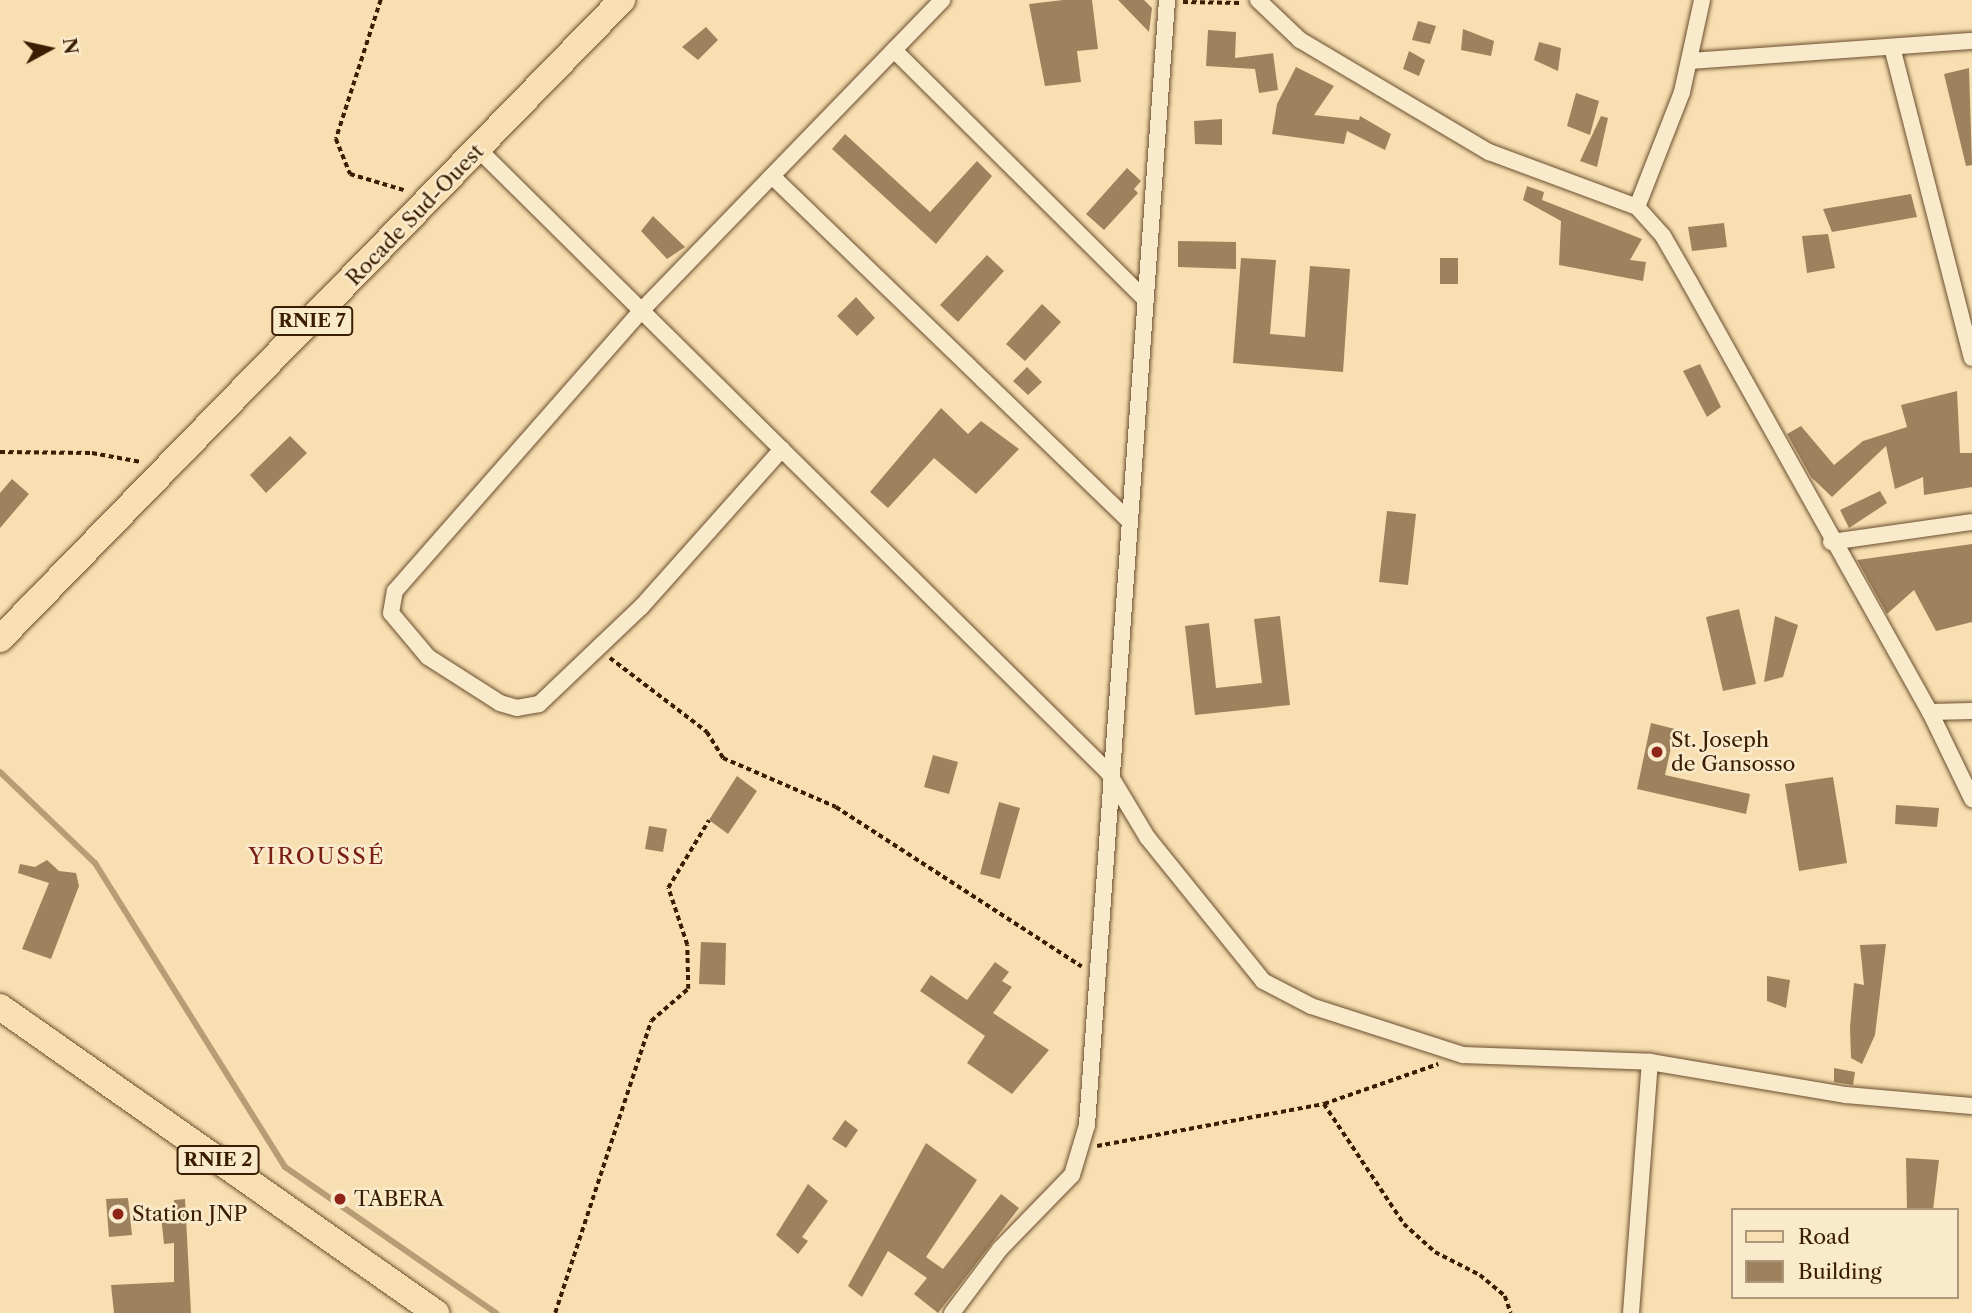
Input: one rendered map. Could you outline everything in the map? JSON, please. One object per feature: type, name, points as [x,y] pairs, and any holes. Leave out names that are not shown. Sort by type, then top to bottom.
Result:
[{"type":"main road","name":"Rocade Sud-Ouest","points":[[0,639],[479,150],[622,0]]},
{"type":"main road","name":"RNIE 2","points":[[0,1007],[436,1313]]},
{"type":"street","points":[[782,449],[597,648],[539,704],[517,708],[428,657],[396,625],[390,602],[642,311],[942,0]]},
{"type":"street","points":[[1637,207],[1691,61],[1702,0]]},
{"type":"street","points":[[951,1313],[1000,1249],[1058,1194],[1081,1148],[1089,1104],[1108,772],[1167,1]]},
{"type":"street","points":[[1259,2],[1300,40],[1489,152],[1637,207],[1683,271],[1831,542],[1930,712],[1972,799]]},
{"type":"street","points":[[1691,61],[1972,41]]},
{"type":"street","points":[[1892,47],[1972,358]]},
{"type":"street","points":[[894,50],[1144,298]]},
{"type":"street","points":[[479,150],[1108,772],[1147,837],[1263,981],[1311,1006],[1463,1055],[1650,1062],[1846,1095],[1972,1106]]},
{"type":"street","points":[[772,176],[1128,520]]},
{"type":"street","points":[[1831,542],[1972,522]]},
{"type":"street","points":[[1930,712],[1972,711]]},
{"type":"street","points":[[1631,1313],[1650,1062]]},
{"type":"path","points":[[381,0],[336,139],[350,174],[432,198]]},
{"type":"path","points":[[1167,1],[1259,2]]},
{"type":"path","points":[[0,452],[92,453],[150,463]]},
{"type":"path","points":[[597,648],[707,732],[723,758],[836,807],[1095,975]]},
{"type":"path","points":[[555,1313],[651,1021],[688,989],[687,945],[668,888],[709,820]]},
{"type":"path","points":[[1081,1148],[1324,1104],[1463,1055]]},
{"type":"path","points":[[1324,1104],[1404,1224],[1435,1252],[1480,1275],[1505,1296],[1511,1313]]},
{"type":"building","points":[[1092,0],[1098,49],[1077,51],[1081,82],[1045,86],[1029,4]]},
{"type":"building","points":[[1118,0],[1144,0],[1152,8],[1149,32]]},
{"type":"building","points":[[1418,21],[1436,26],[1430,44],[1412,40]]},
{"type":"building","points":[[706,27],[718,40],[698,60],[682,47]]},
{"type":"building","points":[[1463,29],[1494,41],[1491,56],[1461,50]]},
{"type":"building","points":[[1208,30],[1236,32],[1235,58],[1273,53],[1278,90],[1259,93],[1255,69],[1206,66]]},
{"type":"building","points":[[1539,42],[1561,48],[1558,71],[1534,60]]},
{"type":"building","points":[[1409,51],[1425,60],[1419,76],[1403,69]]},
{"type":"building","points":[[1296,67],[1334,86],[1314,115],[1359,120],[1360,116],[1391,134],[1385,150],[1347,131],[1344,144],[1272,134],[1277,104]]},
{"type":"building","points":[[1969,68],[1972,165],[1966,166],[1944,74]]},
{"type":"building","points":[[1576,93],[1599,101],[1590,135],[1567,126]]},
{"type":"building","points":[[1601,116],[1608,118],[1597,167],[1580,161]]},
{"type":"building","points":[[1222,119],[1222,145],[1195,144],[1194,121]]},
{"type":"building","points":[[845,134],[930,212],[977,161],[992,176],[936,244],[832,149]]},
{"type":"building","points":[[1127,168],[1141,181],[1134,189],[1138,193],[1104,230],[1086,214]]},
{"type":"building","points":[[1527,186],[1544,192],[1542,200],[1642,239],[1630,260],[1646,262],[1643,281],[1559,265],[1561,221],[1523,200]]},
{"type":"building","points":[[1911,194],[1917,217],[1832,232],[1823,209]]},
{"type":"building","points":[[653,216],[685,247],[667,259],[641,231]]},
{"type":"building","points":[[1724,223],[1727,247],[1692,251],[1688,227]]},
{"type":"building","points":[[1828,234],[1835,268],[1807,273],[1802,236]]},
{"type":"building","points":[[1178,241],[1236,242],[1236,269],[1178,267]]},
{"type":"building","points":[[987,255],[1004,271],[958,322],[940,305]]},
{"type":"building","points":[[1241,258],[1276,260],[1270,334],[1305,337],[1310,266],[1350,269],[1343,372],[1233,363]]},
{"type":"building","points":[[1440,258],[1458,258],[1458,284],[1440,284]]},
{"type":"building","points":[[856,297],[875,318],[857,336],[837,316]]},
{"type":"building","points":[[1042,304],[1061,322],[1025,361],[1006,344]]},
{"type":"building","points":[[1700,364],[1721,407],[1707,417],[1683,371]]},
{"type":"building","points":[[1027,367],[1042,382],[1028,395],[1013,381]]},
{"type":"building","points":[[1957,391],[1960,453],[1972,453],[1972,487],[1924,495],[1923,477],[1895,489],[1886,446],[1832,497],[1811,477],[1787,434],[1801,426],[1834,465],[1863,441],[1907,427],[1901,405]]},
{"type":"building","points":[[941,408],[968,434],[981,421],[1019,449],[976,494],[934,458],[888,508],[870,492]]},
{"type":"building","points":[[290,436],[307,453],[266,493],[250,475]]},
{"type":"building","points":[[12,479],[29,494],[0,528],[0,493]]},
{"type":"building","points":[[1880,491],[1887,503],[1849,528],[1840,510]]},
{"type":"building","points":[[1387,511],[1416,514],[1408,585],[1379,582]]},
{"type":"building","points":[[1972,544],[1972,622],[1936,631],[1914,590],[1887,614],[1857,560]]},
{"type":"building","points":[[1739,609],[1756,684],[1723,691],[1706,617]]},
{"type":"building","points":[[1280,616],[1290,705],[1195,715],[1185,626],[1209,623],[1216,688],[1262,683],[1254,619]]},
{"type":"building","points":[[1775,616],[1798,625],[1783,677],[1764,682]]},
{"type":"building","points":[[1651,723],[1675,729],[1665,775],[1750,794],[1746,814],[1637,789]]},
{"type":"building","points":[[933,755],[958,762],[949,794],[924,787]]},
{"type":"building","points":[[737,776],[757,791],[728,834],[709,820]]},
{"type":"building","points":[[1833,777],[1847,863],[1799,871],[1785,784]]},
{"type":"building","points":[[999,802],[1020,808],[1000,879],[980,874]]},
{"type":"building","points":[[1896,805],[1939,808],[1937,827],[1895,824]]},
{"type":"building","points":[[649,826],[667,829],[663,852],[645,849]]},
{"type":"building","points":[[47,860],[59,871],[76,873],[79,886],[51,959],[22,949],[49,883],[18,873],[20,864],[35,867]]},
{"type":"building","points":[[701,942],[726,943],[725,985],[699,984]]},
{"type":"building","points":[[1886,944],[1875,1035],[1862,1064],[1851,1058],[1850,1027],[1854,983],[1864,985],[1860,945]]},
{"type":"building","points":[[995,962],[1009,972],[1002,981],[1012,987],[993,1013],[1049,1050],[1012,1094],[967,1063],[985,1036],[920,991],[931,975],[967,1000]]},
{"type":"building","points":[[1767,976],[1790,980],[1786,1008],[1767,1001]]},
{"type":"building","points":[[1834,1068],[1855,1072],[1853,1085],[1834,1082]]},
{"type":"building","points":[[845,1120],[858,1130],[846,1148],[832,1139]]},
{"type":"building","points":[[926,1143],[977,1180],[926,1257],[943,1269],[1001,1194],[1019,1208],[938,1313],[914,1294],[927,1278],[888,1251],[862,1297],[848,1286]]},
{"type":"building","points":[[1906,1158],[1939,1160],[1933,1208],[1907,1208]]},
{"type":"building","points":[[808,1184],[828,1201],[802,1237],[808,1241],[798,1254],[776,1235]]},
{"type":"building","points":[[128,1198],[132,1235],[109,1237],[106,1199]]},
{"type":"building","points":[[185,1199],[191,1313],[114,1313],[111,1285],[174,1282],[174,1243],[164,1244],[161,1216],[174,1215],[174,1200]]},
{"type":"waterway","points":[[0,772],[95,863],[285,1167],[496,1313]]},
{"type":"place","name":"St. Joseph de Gansosso","points":[[1657,752]]},
{"type":"place","name":"TABERA","points":[[340,1199]]},
{"type":"place","name":"Station JNP","points":[[118,1214]]},
{"type":"district","name":"YIROUSSÉ","points":[[317,856]]}]
